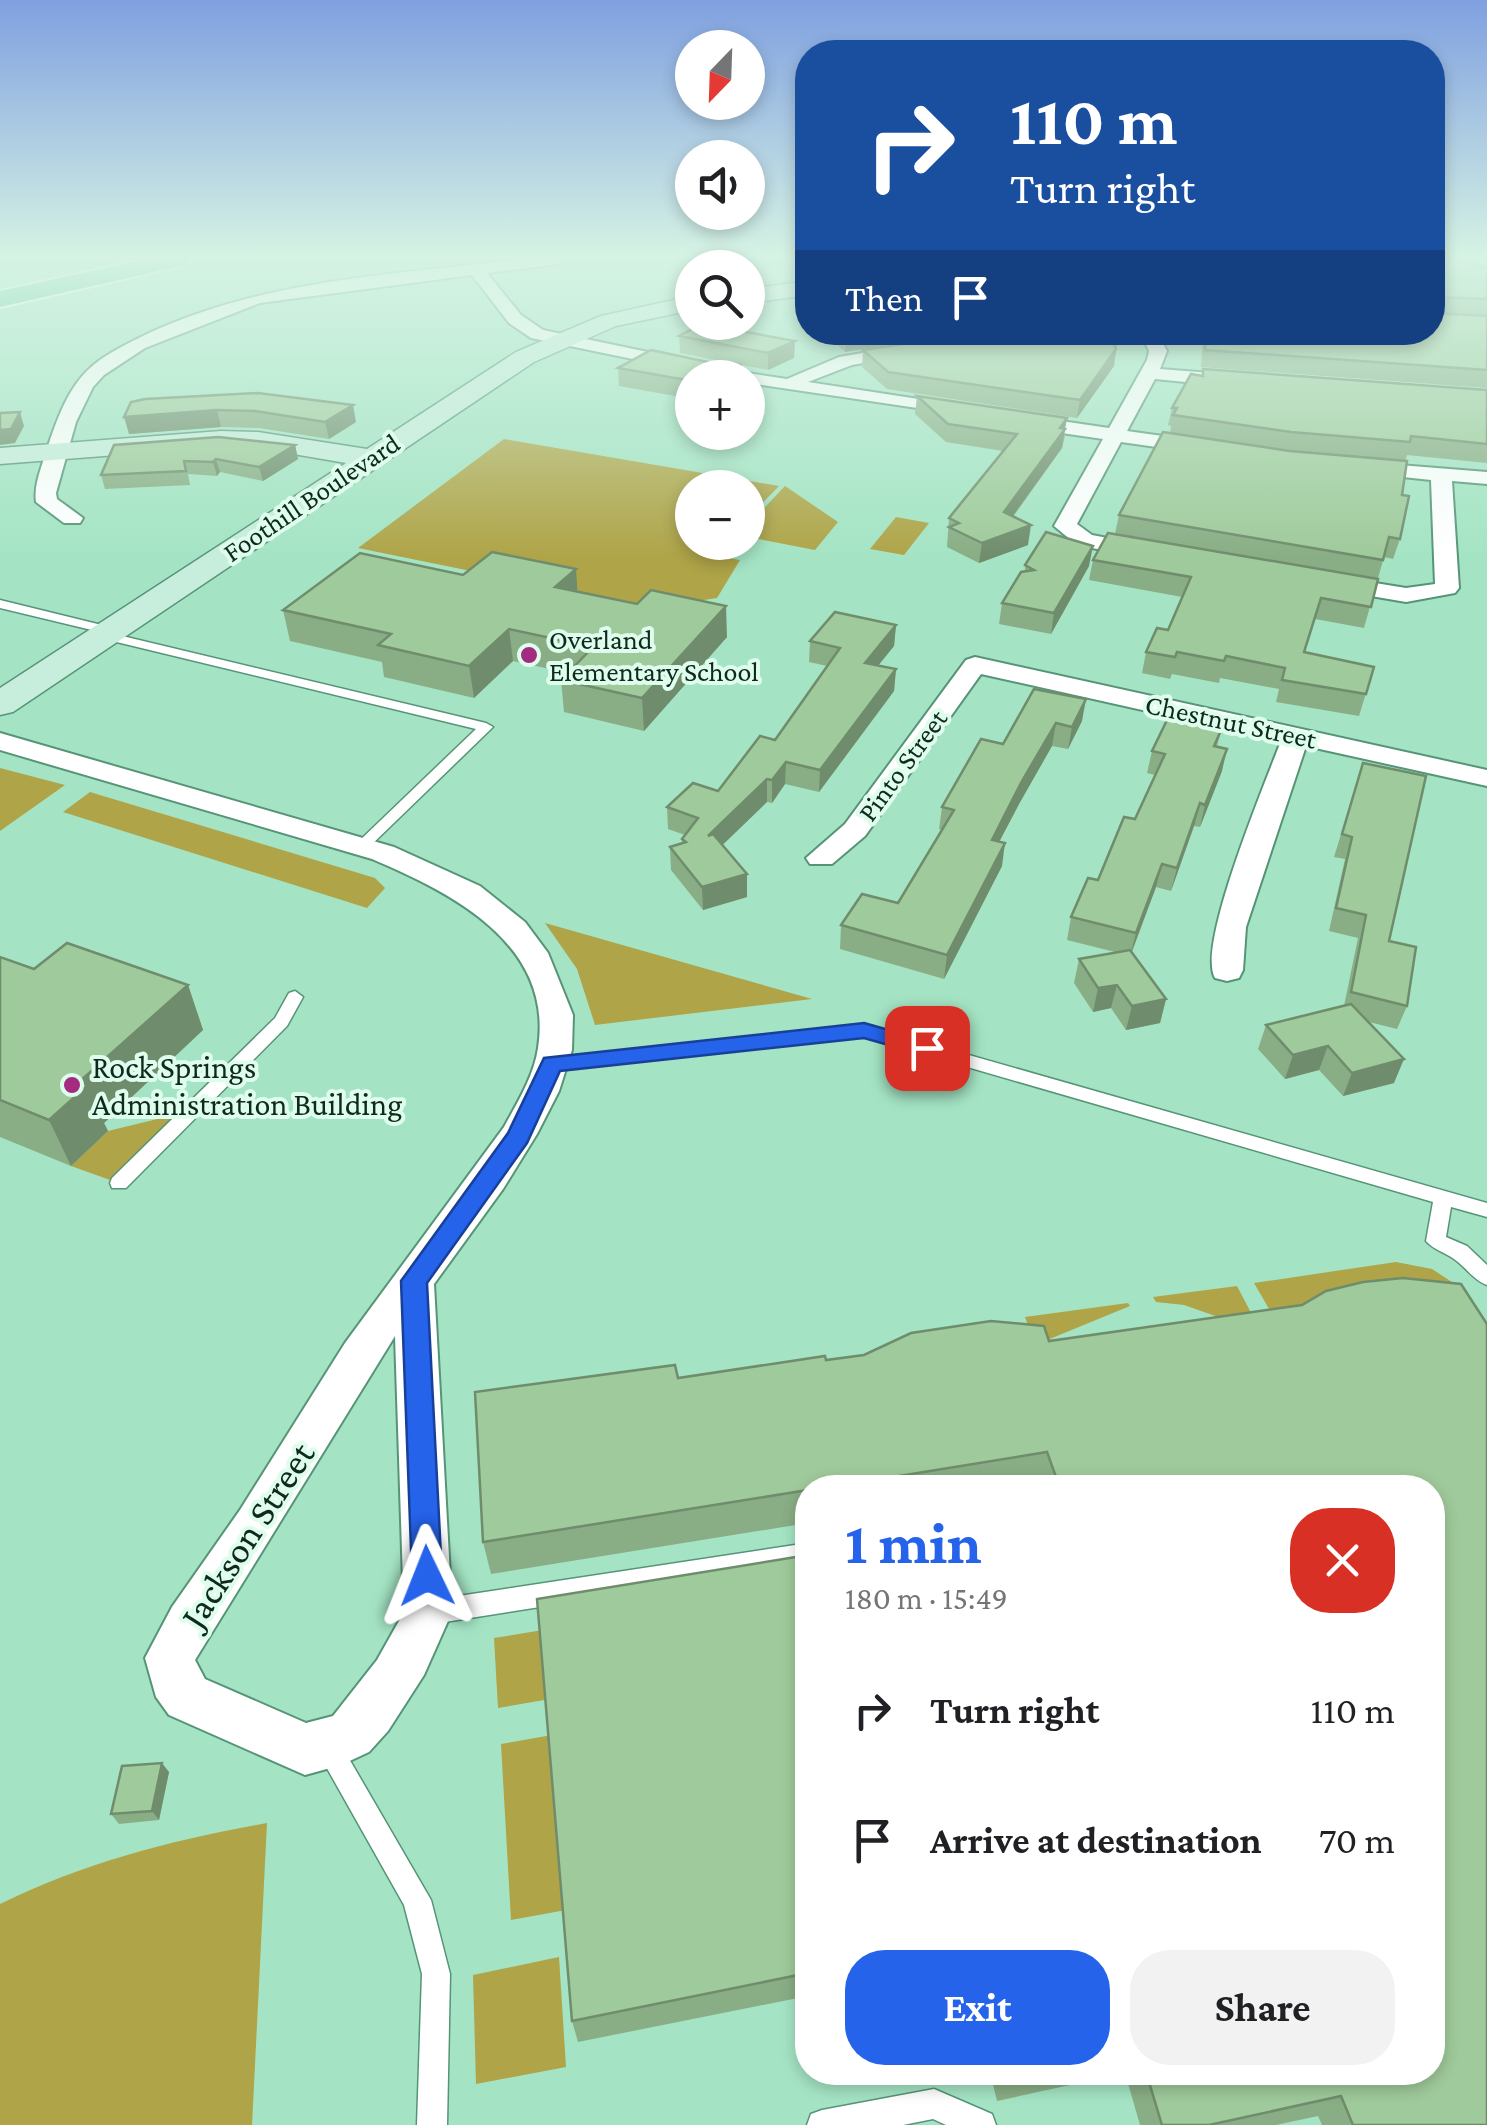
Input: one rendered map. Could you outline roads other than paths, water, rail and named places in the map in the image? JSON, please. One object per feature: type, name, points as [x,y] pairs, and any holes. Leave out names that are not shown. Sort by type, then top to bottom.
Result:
[{"type":"main road","name":"Foothill Boulevard","points":[[0,704],[521,358]]},
{"type":"main road","points":[[0,456],[258,440],[369,458]]},
{"type":"street","points":[[72,518],[47,502],[45,493],[78,395],[99,368],[119,358]]},
{"type":"street","points":[[649,358],[675,363]]},
{"type":"street","points":[[787,386],[815,369],[859,358]]},
{"type":"street","points":[[1155,358],[1065,526],[1085,540],[1162,555]]},
{"type":"street","points":[[1148,374],[1250,382]]},
{"type":"street","points":[[765,382],[1219,450]]},
{"type":"street","points":[[1333,465],[1487,478]]},
{"type":"street","points":[[1315,580],[1415,595],[1435,594],[1447,588],[1441,474]]},
{"type":"street","name":"Chestnut Street","points":[[975,664],[1487,778]]},
{"type":"street","name":"Pinto Street","points":[[821,858],[854,830],[975,664]]},
{"type":"street","points":[[1227,970],[1230,928],[1296,735]]},
{"type":"street","name":"Jackson Street","points":[[0,741],[361,847],[439,875],[485,901],[519,934],[541,974],[556,1018],[552,1064],[518,1137],[376,1332],[170,1658],[174,1679],[187,1697],[305,1749],[326,1742]]},
{"type":"street","points":[[326,1742],[351,1735],[410,1654],[424,1631],[428,1612],[414,1281]]},
{"type":"lane","points":[[0,604],[486,727],[361,847]]},
{"type":"lane","points":[[119,1183],[281,1022],[295,997]]},
{"type":"lane","points":[[552,1064],[864,1030],[1487,1210]]},
{"type":"lane","points":[[1443,1197],[1436,1241],[1460,1252],[1487,1277]]},
{"type":"lane","points":[[428,1612],[795,1556]]},
{"type":"lane","points":[[326,1742],[417,1900],[436,1974],[432,2125]]},
{"type":"lane","points":[[822,2125],[934,2104],[981,2125]]},
{"type":"place","name":"Overland Elementary School","points":[[529,655]]},
{"type":"place","name":"Rock Springs Administration Building","points":[[72,1085]]}]
